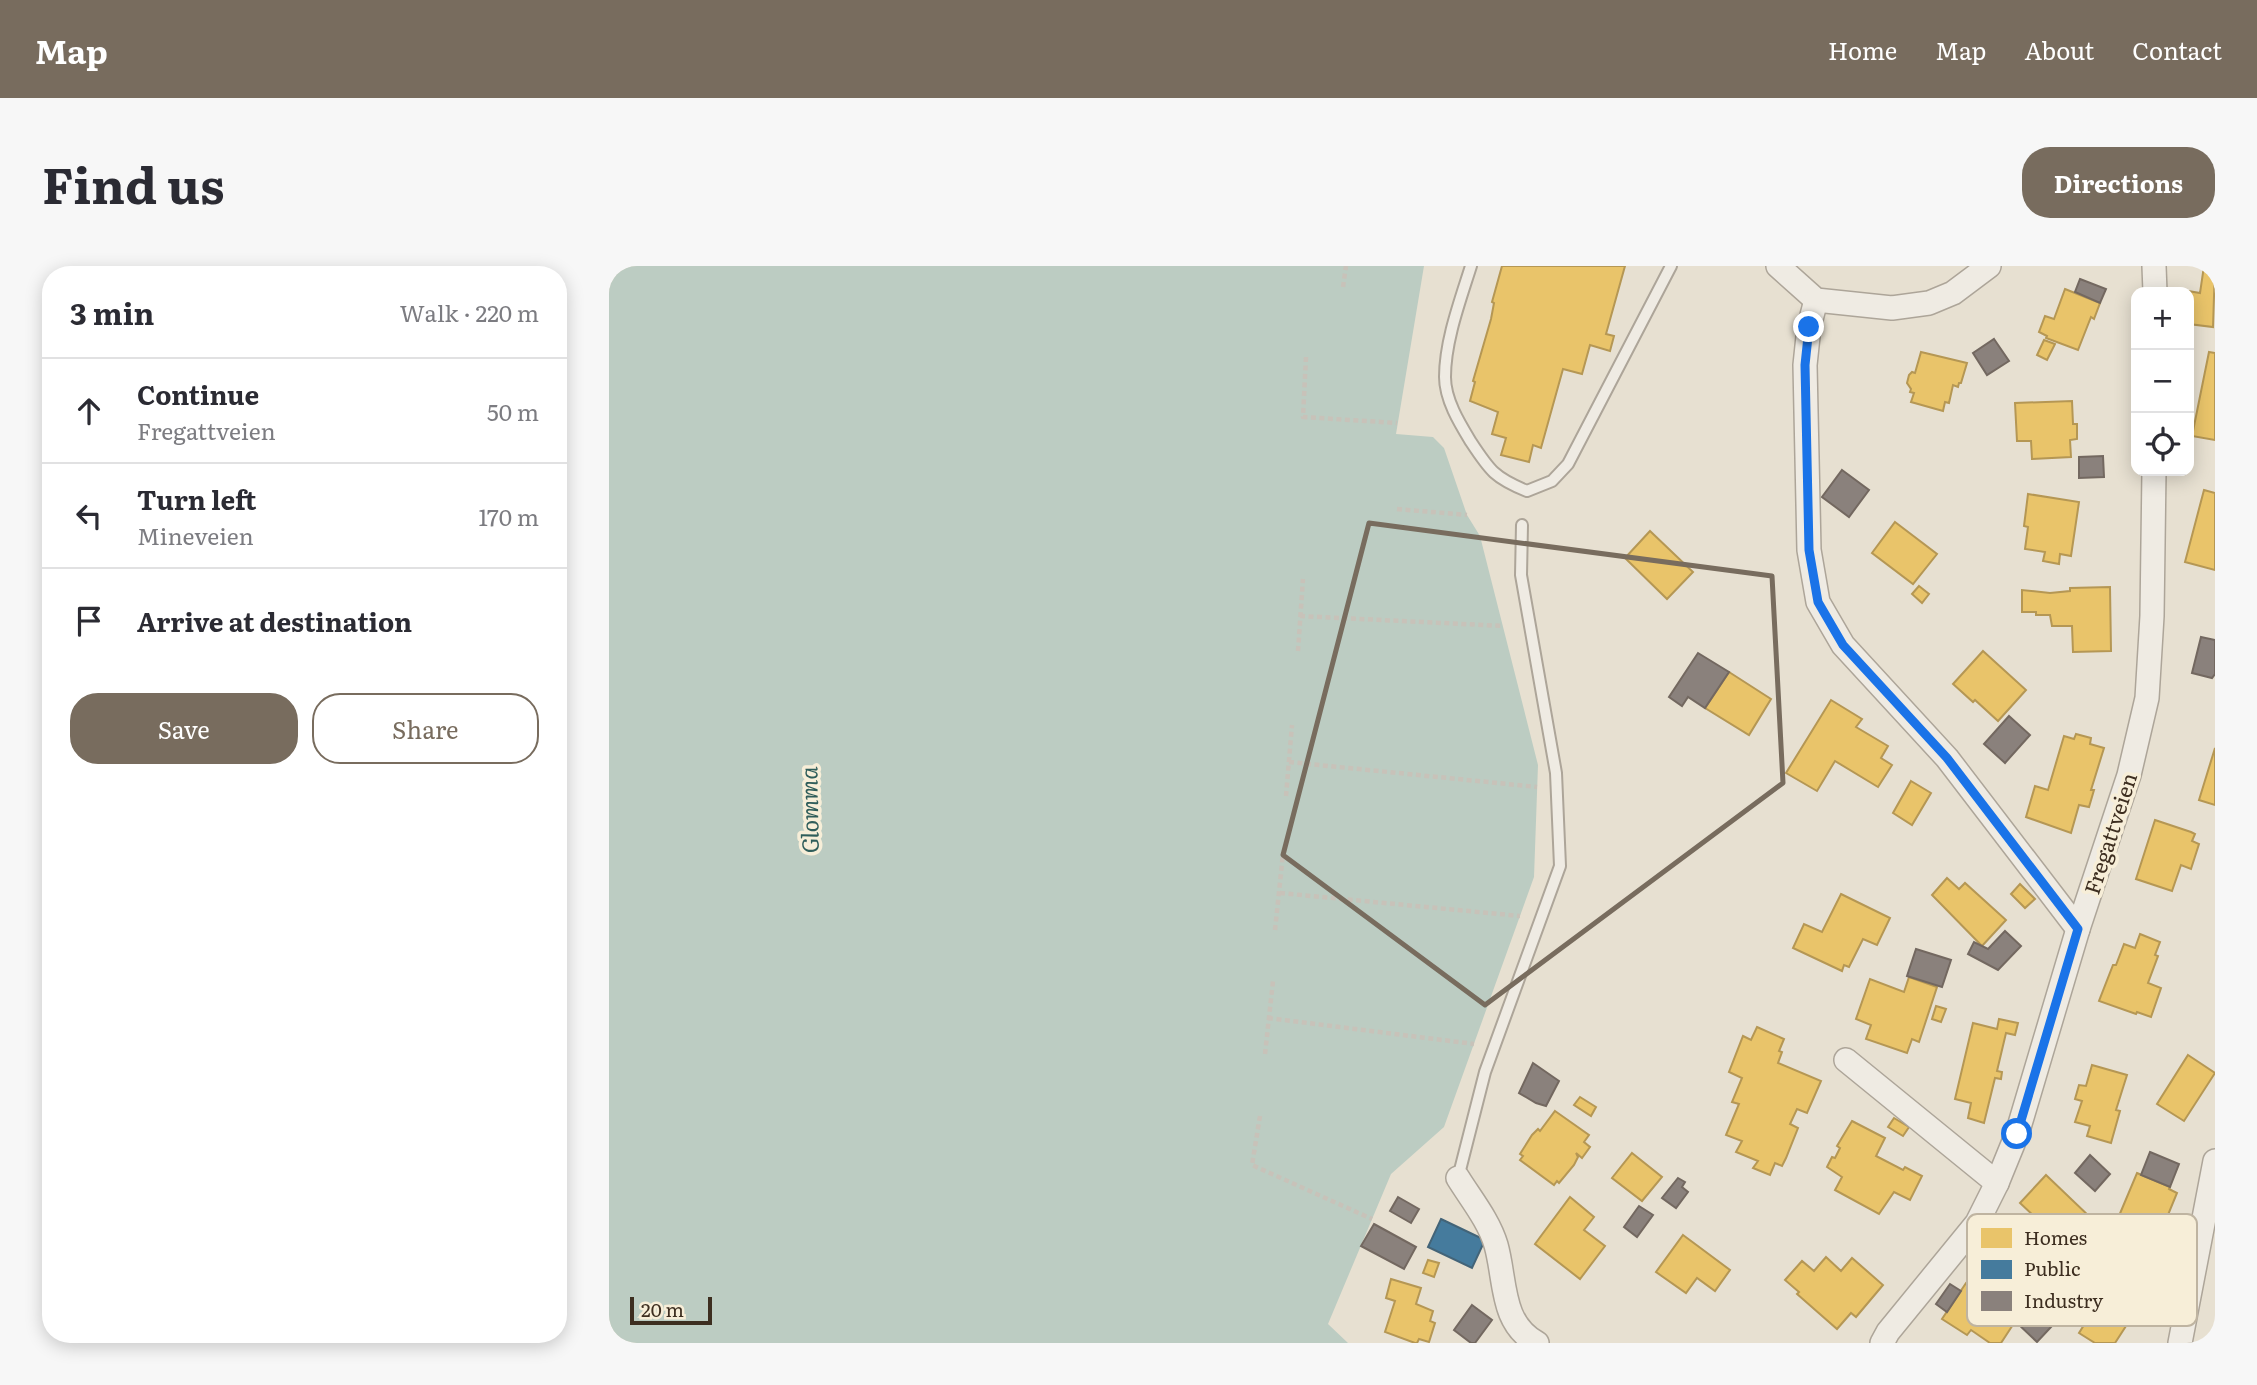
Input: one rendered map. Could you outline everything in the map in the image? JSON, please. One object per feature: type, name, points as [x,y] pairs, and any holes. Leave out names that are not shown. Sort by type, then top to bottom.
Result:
[{"type":"street","points":[[1778,266],[1816,300],[1892,308],[1929,303],[1953,293],[1989,266]]},
{"type":"street","points":[[2154,266],[2155,287]]},
{"type":"street","points":[[1816,300],[1809,327],[1805,365],[1809,550],[1818,602],[1843,645],[1947,758],[2078,929]]},
{"type":"street","name":"Fregattveien","points":[[1982,1214],[2017,1134],[2078,929],[2129,775],[2147,698],[2152,616],[2154,476]]},
{"type":"street","points":[[1846,1060],[1997,1183]]},
{"type":"street","points":[[2197,1255],[2215,1161]]},
{"type":"street","points":[[1458,1178],[1482,1215],[1496,1245],[1503,1292],[1510,1314],[1518,1326],[1537,1343]]},
{"type":"street","name":"Fregattveien","points":[[1882,1343],[1888,1332],[1967,1235]]},
{"type":"lane","points":[[1471,266],[1454,319],[1445,379],[1456,418],[1490,471],[1507,483],[1527,491],[1552,481],[1568,464],[1671,266]]},
{"type":"lane","points":[[1458,1178],[1485,1072],[1560,866],[1556,774],[1521,575],[1522,525]]},
{"type":"path","points":[[1343,287],[1346,266]]},
{"type":"path","points":[[1306,357],[1303,417],[1397,423]]},
{"type":"path","points":[[1397,509],[1467,515]]},
{"type":"path","points":[[1298,651],[1303,579]]},
{"type":"path","points":[[1300,616],[1503,625]]},
{"type":"path","points":[[1286,796],[1292,725]]},
{"type":"path","points":[[1289,762],[1537,787]]},
{"type":"path","points":[[1275,930],[1283,854]]},
{"type":"path","points":[[1280,893],[1520,916]]},
{"type":"path","points":[[1265,1054],[1273,981]]},
{"type":"path","points":[[1268,1018],[1474,1044]]},
{"type":"path","points":[[1260,1116],[1252,1165],[1372,1219]]},
{"type":"highlighted area","points":[[1369,523],[1772,576],[1783,783],[1485,1005],[1283,855]]},
{"type":"water","name":"Glomma","points":[[609,266],[1424,266],[1396,434],[1433,437],[1444,448],[1467,515],[1480,536],[1538,765],[1534,877],[1444,1127],[1391,1174],[1328,1324],[1348,1343],[609,1343]]},
{"type":"building: Homes","points":[[1502,266],[1625,266],[1606,334],[1614,336],[1610,351],[1590,345],[1582,374],[1563,369],[1541,448],[1533,445],[1529,462],[1501,455],[1506,438],[1492,434],[1498,412],[1470,401]]},
{"type":"building: Homes","points":[[2204,266],[2215,266],[2213,327],[2194,325],[2194,292],[2200,293]]},
{"type":"building: Homes","points":[[2065,289],[2100,303],[2094,319],[2091,317],[2078,350],[2046,338],[2047,336],[2039,332],[2045,316],[2054,319]]},
{"type":"building: Homes","points":[[2044,340],[2055,344],[2047,360],[2037,355]]},
{"type":"building: Homes","points":[[1921,352],[1967,363],[1961,383],[1958,387],[1953,385],[1949,403],[1945,402],[1943,411],[1911,402],[1914,393],[1910,392],[1907,383],[1909,375],[1915,373]]},
{"type":"building: Homes","points":[[2209,352],[2215,353],[2215,440],[2194,436]]},
{"type":"building: Homes","points":[[2072,401],[2077,439],[2070,440],[2071,457],[2032,459],[2031,441],[2017,441],[2015,403]]},
{"type":"building: Homes","points":[[2204,490],[2215,493],[2215,570],[2185,562]]},
{"type":"building: Homes","points":[[2028,494],[2079,502],[2071,556],[2060,554],[2059,564],[2043,561],[2045,552],[2025,549],[2028,527],[2024,526]]},
{"type":"building: Homes","points":[[1895,522],[1937,554],[1913,584],[1872,553]]},
{"type":"building: Homes","points":[[1650,531],[1693,572],[1667,599],[1625,558]]},
{"type":"building: Homes","points":[[1919,586],[1929,594],[1922,603],[1912,594]]},
{"type":"building: Homes","points":[[2110,587],[2111,651],[2073,652],[2072,626],[2052,626],[2050,615],[2022,612],[2022,590],[2050,593],[2070,591],[2070,588]]},
{"type":"building: Homes","points":[[1983,651],[2026,690],[1998,721],[1953,684]]},
{"type":"building: Homes","points":[[1729,672],[1771,699],[1749,735],[1705,708]]},
{"type":"building: Homes","points":[[1831,700],[1862,719],[1856,727],[1888,746],[1881,758],[1892,765],[1878,787],[1835,761],[1817,791],[1786,773]]},
{"type":"building: Homes","points":[[2076,734],[2091,738],[2090,744],[2104,748],[2091,790],[2094,790],[2089,807],[2079,805],[2071,833],[2026,817],[2035,786],[2048,790],[2064,736],[2074,739]]},
{"type":"building: Homes","points":[[2215,748],[2215,805],[2199,800]]},
{"type":"building: Homes","points":[[1911,781],[1931,793],[1912,825],[1893,813]]},
{"type":"building: Homes","points":[[2155,820],[2195,834],[2192,841],[2199,844],[2191,869],[2181,865],[2172,891],[2136,879]]},
{"type":"building: Homes","points":[[1947,878],[1959,889],[1965,883],[2006,920],[1982,946],[1932,895]]},
{"type":"building: Homes","points":[[2020,884],[2035,899],[2025,908],[2011,894]]},
{"type":"building: Homes","points":[[1841,894],[1890,918],[1877,945],[1863,939],[1849,967],[1844,965],[1842,971],[1793,948],[1804,924],[1822,932]]},
{"type":"building: Homes","points":[[2140,934],[2160,942],[2148,983],[2161,988],[2151,1017],[2099,1001],[2124,944],[2135,948]]},
{"type":"building: Homes","points":[[1909,977],[1937,987],[1919,1042],[1912,1039],[1907,1053],[1866,1039],[1871,1025],[1856,1019],[1870,979],[1904,992]]},
{"type":"building: Homes","points":[[1936,1006],[1946,1009],[1941,1022],[1932,1019]]},
{"type":"building: Homes","points":[[1999,1019],[2018,1023],[2015,1035],[2006,1033],[1997,1071],[2002,1072],[2001,1079],[1995,1078],[1984,1123],[1968,1118],[1971,1103],[1955,1099],[1973,1023],[1997,1029]]},
{"type":"building: Homes","points":[[1757,1027],[1784,1039],[1778,1063],[1821,1081],[1807,1113],[1797,1109],[1790,1124],[1798,1128],[1786,1158],[1782,1166],[1775,1163],[1770,1175],[1753,1168],[1758,1161],[1736,1152],[1742,1141],[1726,1135],[1739,1104],[1732,1102],[1742,1078],[1729,1072],[1743,1036],[1751,1040]]},
{"type":"building: Homes","points":[[2188,1055],[2215,1073],[2184,1121],[2157,1104]]},
{"type":"building: Homes","points":[[2092,1065],[2127,1075],[2116,1110],[2120,1111],[2111,1143],[2087,1136],[2090,1126],[2075,1122],[2082,1101],[2075,1099],[2079,1085],[2086,1086]]},
{"type":"building: Homes","points":[[1580,1097],[1596,1107],[1591,1116],[1574,1105]]},
{"type":"building: Homes","points":[[1555,1111],[1589,1135],[1584,1142],[1590,1147],[1582,1158],[1576,1153],[1578,1157],[1574,1165],[1559,1183],[1557,1181],[1554,1185],[1520,1160],[1523,1156],[1520,1154],[1532,1135],[1538,1129],[1540,1131]]},
{"type":"building: Homes","points":[[1894,1118],[1909,1127],[1903,1136],[1888,1127]]},
{"type":"building: Homes","points":[[1852,1121],[1885,1138],[1876,1156],[1922,1176],[1910,1200],[1894,1192],[1879,1214],[1835,1190],[1842,1177],[1827,1167],[1832,1157],[1835,1158],[1840,1148],[1837,1146]]},
{"type":"building: Homes","points":[[1632,1153],[1662,1177],[1642,1201],[1612,1178]]},
{"type":"building: Homes","points":[[2137,1173],[2170,1187],[2169,1189],[2177,1193],[2168,1214],[2120,1214]]},
{"type":"building: Homes","points":[[2046,1175],[2087,1214],[2032,1214],[2020,1203]]},
{"type":"building: Homes","points":[[1570,1197],[1594,1217],[1584,1230],[1605,1246],[1580,1279],[1535,1244]]},
{"type":"building: Homes","points":[[1683,1235],[1730,1270],[1715,1291],[1697,1278],[1686,1293],[1656,1272]]},
{"type":"building: Homes","points":[[1826,1257],[1841,1271],[1852,1258],[1883,1285],[1856,1317],[1851,1313],[1837,1329],[1785,1280],[1802,1261],[1814,1271]]},
{"type":"building: Homes","points":[[1428,1260],[1439,1263],[1434,1277],[1423,1273]]},
{"type":"building: Homes","points":[[1391,1279],[1421,1288],[1416,1304],[1433,1311],[1430,1321],[1435,1323],[1429,1342],[1419,1339],[1415,1343],[1385,1332],[1395,1301],[1386,1298]]},
{"type":"building: Homes","points":[[1966,1283],[1967,1326],[2012,1326],[2001,1343],[1990,1343],[1971,1330],[1967,1335],[1942,1319]]},
{"type":"building: Homes","points":[[2083,1326],[2126,1326],[2115,1343],[2095,1343],[2079,1333]]},
{"type":"building: Public","points":[[1441,1219],[1485,1240],[1472,1268],[1428,1247]]},
{"type":"building: Industry","points":[[2080,279],[2106,289],[2100,303],[2075,292]]},
{"type":"building: Industry","points":[[1994,339],[2009,361],[1987,375],[1973,353]]},
{"type":"building: Industry","points":[[2103,456],[2104,477],[2079,478],[2079,457]]},
{"type":"building: Industry","points":[[1842,470],[1869,490],[1849,517],[1822,497]]},
{"type":"building: Industry","points":[[2201,637],[2215,640],[2215,674],[2212,678],[2192,673]]},
{"type":"building: Industry","points":[[1698,653],[1729,672],[1705,708],[1688,697],[1682,706],[1669,697]]},
{"type":"building: Industry","points":[[2009,716],[2030,735],[2005,763],[1984,744]]},
{"type":"building: Industry","points":[[2005,931],[2021,946],[1998,970],[1968,954],[1974,942],[1988,949]]},
{"type":"building: Industry","points":[[1916,949],[1951,960],[1942,987],[1907,976]]},
{"type":"building: Industry","points":[[1533,1063],[1559,1081],[1546,1106],[1519,1093]]},
{"type":"building: Industry","points":[[2150,1152],[2179,1164],[2170,1187],[2141,1175]]},
{"type":"building: Industry","points":[[2090,1155],[2110,1174],[2095,1191],[2075,1173]]},
{"type":"building: Industry","points":[[1678,1178],[1685,1182],[1682,1187],[1688,1192],[1676,1208],[1662,1198]]},
{"type":"building: Industry","points":[[1398,1197],[1419,1209],[1411,1223],[1390,1211]]},
{"type":"building: Industry","points":[[1639,1206],[1653,1215],[1637,1237],[1624,1227]]},
{"type":"building: Industry","points":[[1374,1224],[1416,1247],[1404,1269],[1361,1246]]},
{"type":"building: Industry","points":[[1950,1284],[1961,1291],[1947,1312],[1936,1304]]},
{"type":"building: Industry","points":[[1472,1305],[1492,1320],[1475,1343],[1471,1343],[1454,1330]]},
{"type":"building: Industry","points":[[2020,1326],[2051,1327],[2037,1342]]},
{"type":"route","points":[[1809,327],[1805,365],[1809,550],[1818,602],[1843,645],[1947,758],[2078,929],[2017,1134]]}]
